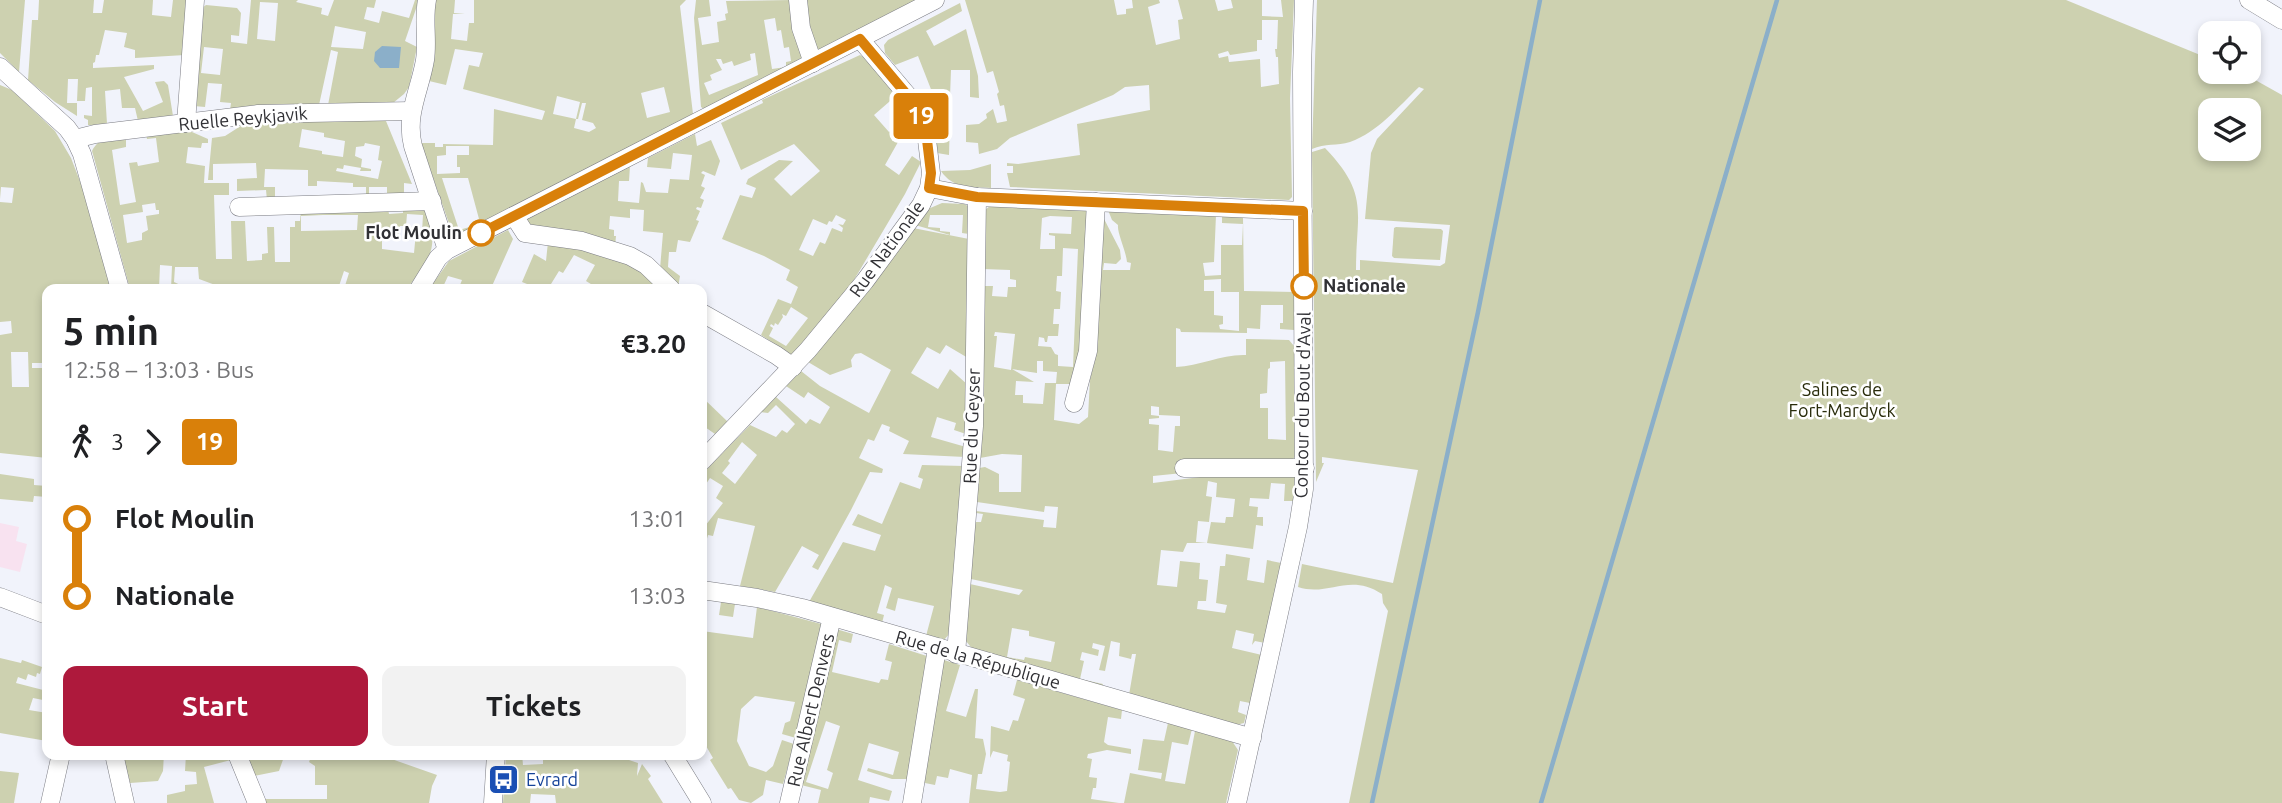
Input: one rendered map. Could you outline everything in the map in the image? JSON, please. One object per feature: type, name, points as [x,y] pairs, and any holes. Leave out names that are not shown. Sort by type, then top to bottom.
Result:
[{"type":"street","points":[[186,123],[195,0]]},
{"type":"street","points":[[427,0],[426,58],[411,111],[411,138],[447,250]]},
{"type":"street","points":[[798,0],[801,28],[813,63]]},
{"type":"street","points":[[422,284],[438,258],[447,250],[519,224],[813,63],[935,0]]},
{"type":"street","name":"Contour du Bout d'Aval","points":[[1237,803],[1300,517],[1305,468],[1302,72],[1304,0]]},
{"type":"street","points":[[2249,0],[2282,20]]},
{"type":"street","points":[[860,39],[919,109],[927,140],[931,173],[929,188]]},
{"type":"street","points":[[0,66],[67,128],[75,139],[119,284]]},
{"type":"street","name":"Ruelle Reykjavik","points":[[75,139],[95,134],[258,114],[411,111]]},
{"type":"street","name":"Rue Nationale","points":[[707,456],[793,367],[865,281],[921,205],[929,188],[977,197],[1303,211]]},
{"type":"street","name":"Rue du Geyser","points":[[956,654],[973,438],[977,197]]},
{"type":"street","points":[[239,207],[432,201]]},
{"type":"street","points":[[1074,403],[1088,351],[1096,202]]},
{"type":"street","points":[[519,224],[528,234],[589,242],[630,256],[646,265],[666,284]]},
{"type":"street","points":[[707,316],[793,367]]},
{"type":"street","points":[[1184,468],[1305,468]]},
{"type":"street","name":"Rue de la République","points":[[707,591],[757,598],[832,617],[1252,738]]},
{"type":"street","points":[[0,597],[42,613]]},
{"type":"street","name":"Rue Albert Denvers","points":[[789,803],[832,617]]},
{"type":"street","points":[[912,803],[937,648]]},
{"type":"street","points":[[50,803],[60,760]]},
{"type":"street","points":[[115,760],[125,803]]},
{"type":"street","points":[[239,760],[257,803]]},
{"type":"street","points":[[493,803],[496,760]]},
{"type":"street","points":[[676,760],[702,803]]},
{"type":"shaded area","points":[[0,523],[19,527],[16,541],[27,544],[20,572],[0,567]]},
{"type":"green space","points":[[0,0],[25,0],[19,72],[0,53]]},
{"type":"green space","points":[[39,0],[94,0],[93,13],[102,13],[104,0],[153,0],[152,15],[171,17],[173,0],[186,0],[185,55],[135,58],[135,50],[124,47],[127,33],[105,30],[99,55],[96,55],[93,63],[93,68],[154,65],[154,69],[124,77],[143,111],[163,102],[155,82],[164,81],[168,85],[173,116],[120,125],[88,125],[84,115],[92,116],[92,87],[86,88],[85,101],[77,101],[78,79],[68,79],[67,103],[77,103],[77,116],[55,102],[28,80],[32,20],[38,20]],"holes":[[[120,89],[122,108],[135,108],[138,121],[107,124],[105,91]]]},
{"type":"green space","points":[[251,0],[298,0],[296,2],[322,8],[321,14],[328,16],[334,0],[376,0],[374,8],[367,7],[364,19],[379,23],[382,11],[409,18],[415,0],[419,0],[405,41],[417,47],[409,87],[393,103],[328,105],[338,52],[331,50],[319,105],[250,106],[230,110],[231,103],[220,102],[222,84],[208,83],[205,107],[194,106],[202,8],[206,5],[237,8],[241,13],[239,36],[231,35],[231,42],[247,44]],"holes":[[[260,2],[278,3],[275,41],[257,39]],[[335,26],[366,32],[363,49],[331,47]],[[204,47],[223,49],[220,75],[201,73]]]},
{"type":"green space","points":[[435,0],[455,0],[454,13],[465,14],[453,14],[451,39],[467,41],[469,23],[474,23],[474,0],[686,0],[680,6],[693,114],[458,236],[452,232],[421,143],[435,143],[435,147],[443,147],[443,144],[493,145],[494,109],[542,120],[545,111],[463,89],[469,65],[479,67],[483,53],[455,49],[446,85],[429,81],[434,62]],"holes":[[[664,87],[670,112],[647,118],[641,93]],[[557,96],[580,102],[576,119],[553,114]],[[582,103],[586,103],[582,120],[593,123],[596,128],[589,132],[574,128]],[[446,146],[469,146],[469,155],[457,155],[460,173],[437,174],[437,156],[446,155]],[[442,178],[468,178],[479,219],[472,222],[473,226],[459,230]]]},
{"type":"green space","points":[[696,0],[709,0],[711,16],[698,18],[702,45],[719,42],[717,22],[726,20],[726,1],[792,0],[804,60],[704,109],[701,107],[694,18]],"holes":[[[775,18],[777,31],[781,30],[784,48],[789,47],[791,61],[786,62],[786,67],[772,69],[764,20]],[[755,53],[758,75],[709,95],[704,83],[712,80],[710,75],[722,70],[716,59],[721,59],[723,64],[732,61],[734,66],[751,60],[750,54]]]},
{"type":"green space","points":[[918,0],[815,53],[801,1]]},
{"type":"green space","points":[[965,0],[1114,0],[1117,15],[1126,14],[1126,9],[1133,8],[1132,0],[1159,0],[1160,3],[1148,7],[1156,45],[1180,39],[1178,20],[1183,19],[1178,0],[1215,0],[1218,11],[1233,8],[1231,0],[1262,0],[1262,16],[1283,17],[1281,0],[1294,0],[1290,98],[1292,197],[1289,200],[1010,187],[1007,173],[1013,173],[1013,166],[1007,166],[1007,163],[1018,164],[1080,155],[1077,124],[1150,110],[1149,85],[1125,87],[1113,95],[1010,138],[997,149],[979,154],[978,143],[966,142],[966,125],[979,124],[993,109],[997,123],[1007,121],[1004,105],[1000,106],[993,71],[987,73]],"holes":[[[1262,20],[1278,20],[1275,49],[1279,84],[1261,87],[1260,59],[1229,62],[1228,56],[1219,58],[1218,54],[1228,51],[1230,55],[1257,51],[1257,40],[1262,40]]]},
{"type":"green space","name":"Salines de Fort-Mardyck","points":[[1317,0],[2066,0],[2198,54],[2198,84],[2261,83],[2282,95],[2282,803],[1349,803],[1388,611],[1382,594],[1359,585],[1320,589],[1298,587],[1302,564],[1393,583],[1418,470],[1322,457],[1324,463],[1316,482],[1312,152],[1325,148],[1339,164],[1355,192],[1358,218],[1356,270],[1360,270],[1360,260],[1440,266],[1445,263],[1450,225],[1365,219],[1371,153],[1377,139],[1424,89],[1419,87],[1387,118],[1360,138],[1312,149]]},
{"type":"green space","points":[[960,3],[962,11],[926,31],[934,46],[966,29],[978,76],[979,98],[970,97],[970,70],[951,70],[950,97],[934,97],[918,56],[895,65],[885,53],[884,45],[888,40]]},
{"type":"green space","points":[[860,55],[868,60],[897,95],[874,115],[889,132],[895,127],[902,135],[885,165],[899,175],[912,156],[921,162],[851,285],[792,355],[761,335],[778,299],[791,304],[798,287],[786,280],[790,270],[722,239],[740,195],[752,198],[756,188],[746,184],[748,179],[779,160],[793,161],[774,179],[791,196],[820,171],[794,144],[741,170],[721,123],[763,103],[762,100]],"holes":[[[836,215],[846,220],[843,225],[838,224],[843,228],[842,232],[832,228],[825,244],[820,242],[813,256],[799,250],[813,219],[827,225]],[[791,307],[808,318],[786,346],[769,336],[773,328],[770,326],[775,323],[778,325],[782,314],[786,316]]]},
{"type":"green space","points":[[0,85],[12,90],[55,131],[71,158],[83,189],[111,284],[42,284],[42,363],[32,363],[32,368],[42,368],[42,457],[0,453],[0,335],[12,333],[11,321],[0,322],[0,202],[12,203],[14,188],[1,187],[0,199]],"holes":[[[11,352],[28,352],[29,387],[12,387]]]},
{"type":"green space","points":[[379,117],[386,121],[412,184],[404,183],[404,198],[387,198],[387,187],[369,187],[369,198],[366,198],[366,187],[353,187],[353,183],[317,181],[317,186],[308,186],[308,170],[265,169],[264,187],[275,187],[275,200],[267,200],[266,190],[237,191],[237,179],[257,178],[256,163],[213,164],[213,180],[208,180],[212,138],[225,136],[247,122]],"holes":[[[302,129],[345,141],[343,157],[299,147]],[[365,143],[380,146],[378,160],[382,161],[378,179],[336,171],[337,168],[343,169],[344,165],[361,168],[360,171],[371,171],[361,167],[362,159],[355,156],[356,147],[364,146]]]},
{"type":"green space","points":[[936,117],[950,118],[949,155],[937,153]]},
{"type":"green space","points":[[174,131],[192,132],[208,139],[208,143],[202,143],[201,148],[188,147],[186,163],[205,166],[204,183],[229,183],[229,195],[214,195],[216,259],[232,259],[231,221],[245,221],[247,261],[262,260],[262,254],[268,253],[267,227],[274,227],[275,262],[290,262],[290,227],[295,227],[295,221],[300,221],[301,211],[388,209],[389,214],[403,213],[403,209],[425,208],[432,233],[431,251],[411,284],[346,284],[349,273],[344,271],[340,284],[212,284],[199,279],[198,267],[175,267],[174,282],[178,284],[171,284],[172,266],[160,265],[159,284],[129,284],[92,151],[102,141],[126,136],[126,147],[112,150],[120,205],[136,202],[129,163],[137,162],[138,166],[159,162],[156,138],[147,139],[146,134]],"holes":[[[155,203],[156,210],[159,210],[159,214],[146,216],[148,230],[142,233],[142,240],[127,243],[123,215],[143,212],[142,205]],[[407,214],[423,215],[422,232],[416,232],[414,253],[382,249],[382,237],[398,237],[400,226],[406,226]],[[358,215],[357,230],[301,231],[301,216]]]},
{"type":"green space","points":[[695,134],[697,146],[711,140],[720,161],[715,176],[703,171],[701,173],[705,175],[701,186],[705,188],[700,198],[704,200],[701,208],[696,209],[700,211],[696,220],[699,221],[690,242],[678,240],[676,252],[669,252],[668,267],[680,276],[679,284],[674,284],[660,269],[663,233],[643,231],[644,210],[630,209],[630,218],[610,216],[609,229],[614,230],[615,246],[528,229],[524,221],[630,166],[629,181],[619,181],[618,201],[639,203],[641,182],[646,192],[668,193],[670,179],[689,180],[692,155],[673,153],[671,169],[647,167],[648,158]]},
{"type":"green space","points":[[991,164],[991,188],[957,184],[941,171],[970,170]]},
{"type":"green space","points":[[942,203],[968,206],[969,234],[962,233],[963,215],[930,215],[928,227],[940,228],[940,231],[950,232],[950,235],[915,225],[928,209]]},
{"type":"green space","points":[[991,205],[1089,210],[1083,344],[1072,384],[1056,384],[1054,420],[1079,424],[1088,417],[1090,379],[1097,352],[1102,215],[1120,250],[1121,259],[1116,264],[1104,263],[1103,270],[1130,270],[1131,263],[1127,262],[1118,225],[1112,220],[1108,210],[1216,215],[1214,262],[1203,263],[1205,276],[1221,275],[1221,245],[1242,245],[1243,224],[1222,223],[1222,216],[1243,217],[1244,291],[1294,292],[1294,330],[1280,329],[1280,323],[1283,323],[1283,305],[1261,305],[1260,329],[1247,328],[1247,333],[1181,332],[1176,328],[1176,367],[1246,355],[1246,339],[1289,340],[1294,346],[1296,455],[1291,462],[1153,476],[1153,483],[1208,476],[1295,476],[1293,501],[1284,501],[1285,484],[1271,483],[1269,499],[1250,498],[1249,506],[1258,507],[1257,517],[1263,517],[1263,526],[1256,525],[1253,549],[1187,543],[1183,552],[1161,550],[1157,585],[1177,587],[1180,561],[1200,563],[1199,579],[1208,580],[1206,601],[1198,601],[1197,609],[1225,613],[1227,605],[1216,603],[1220,566],[1225,566],[1226,554],[1250,558],[1247,580],[1264,583],[1267,560],[1281,563],[1265,643],[1255,641],[1252,645],[1254,634],[1236,630],[1232,648],[1262,655],[1250,703],[1240,701],[1238,712],[1246,715],[1244,723],[1236,725],[1129,695],[1136,654],[1132,654],[1131,659],[1119,656],[1120,643],[1111,641],[1105,671],[1099,670],[1105,646],[1093,643],[1092,648],[1099,650],[1098,656],[1082,652],[1080,660],[1084,661],[1080,679],[1103,684],[1102,688],[974,651],[966,641],[970,584],[1019,595],[1023,590],[971,579],[975,522],[981,522],[983,514],[976,511],[1044,520],[1043,527],[1056,528],[1058,507],[1045,506],[1044,512],[977,502],[979,468],[985,467],[999,474],[999,492],[1021,492],[1022,455],[1002,454],[980,458],[983,286],[993,286],[992,296],[1007,297],[1008,287],[1016,287],[1016,280],[1010,279],[1010,270],[983,269],[984,211]],"holes":[[[1072,217],[1071,234],[1049,233],[1055,236],[1055,249],[1040,249],[1042,218]],[[1063,248],[1078,249],[1073,367],[1058,366],[1058,355],[1051,347],[1038,346],[1039,337],[1047,342],[1048,336],[1058,336],[1059,324],[1053,324],[1054,309],[1060,309],[1061,292],[1056,291],[1057,276],[1062,276]],[[1221,279],[1221,292],[1239,292],[1239,331],[1220,329],[1223,316],[1214,315],[1214,291],[1204,291],[1204,280]],[[995,332],[1015,334],[1011,370],[994,367],[997,336],[994,336]],[[1037,361],[1043,361],[1043,371],[1057,372],[1056,383],[1045,383],[1043,404],[1023,403],[1023,395],[1015,395],[1016,381],[1034,382],[1012,369],[1037,373]],[[1285,361],[1286,440],[1268,439],[1268,408],[1260,408],[1260,394],[1267,393],[1270,362]],[[1151,406],[1159,407],[1159,415],[1180,416],[1180,426],[1175,426],[1173,452],[1158,450],[1159,425],[1149,424],[1149,419],[1159,416],[1151,415]],[[1208,481],[1217,483],[1216,497],[1235,499],[1233,517],[1226,517],[1225,523],[1211,522],[1207,543],[1196,542],[1198,521],[1209,522],[1212,497],[1206,496]],[[1012,628],[1029,631],[1029,636],[1055,642],[1051,662],[1025,657],[1024,660],[1007,657]]]},
{"type":"green space","points":[[1396,227],[1441,229],[1440,260],[1394,258],[1392,256]]},
{"type":"green space","points":[[913,228],[969,239],[968,358],[946,345],[940,354],[927,347],[911,373],[938,389],[950,369],[968,385],[966,434],[954,430],[956,423],[937,417],[931,437],[966,447],[965,457],[903,454],[909,441],[889,431],[890,427],[882,424],[874,441],[868,439],[859,458],[883,469],[882,473],[870,472],[818,570],[812,567],[819,555],[802,546],[775,592],[740,586],[755,526],[718,518],[713,536],[708,535],[707,539],[707,523],[723,503],[716,498],[723,486],[710,478],[707,482],[707,469],[750,425],[776,437],[782,430],[787,433],[795,424],[776,405],[768,413],[760,412],[776,397],[806,424],[810,419],[820,424],[830,407],[808,392],[804,398],[786,386],[801,371],[820,386],[869,413],[891,370],[861,353],[855,354],[851,360],[852,367],[830,375],[808,362]],"holes":[[[742,442],[757,455],[735,484],[722,473]]]},
{"type":"green space","points":[[508,230],[513,239],[493,284],[460,284],[462,280],[448,276],[444,284],[433,284],[449,261]]},
{"type":"green space","points":[[548,242],[572,244],[635,266],[655,284],[591,284],[586,281],[595,265],[574,255],[563,273],[559,271],[551,284],[522,282],[534,254],[546,261]]},
{"type":"green space","points":[[707,402],[728,422],[715,434],[707,428]]},
{"type":"green space","points":[[922,465],[964,466],[950,633],[944,640],[926,636],[934,606],[898,598],[895,611],[886,608],[892,588],[885,585],[877,613],[884,615],[882,623],[809,602],[843,542],[875,551],[881,535],[852,525],[858,514],[882,524],[900,482],[920,489],[923,479],[918,477]]},
{"type":"green space","points":[[0,474],[34,479],[34,485],[42,486],[42,497],[34,496],[33,502],[0,499]]},
{"type":"green space","points":[[707,599],[757,607],[735,604],[733,617],[719,615],[721,602]]},
{"type":"green space","points":[[757,607],[825,625],[796,738],[782,734],[785,723],[790,721],[795,702],[755,696],[741,709],[737,741],[749,766],[766,772],[773,766],[782,740],[794,744],[783,784],[766,780],[763,795],[751,803],[739,800],[731,788],[728,789],[710,760],[713,758],[707,748],[707,632],[753,638]]},
{"type":"green space","points":[[836,629],[853,634],[851,643],[839,640],[832,672],[879,683],[881,679],[888,680],[892,662],[885,660],[889,644],[930,657],[910,779],[892,779],[867,771],[868,768],[893,775],[899,752],[869,743],[858,780],[892,791],[889,801],[870,797],[869,803],[818,803],[821,790],[801,785]],"holes":[[[826,721],[840,726],[827,770],[833,773],[828,789],[806,782]]]},
{"type":"green space","points":[[0,658],[21,663],[22,660],[42,667],[36,677],[28,674],[26,680],[18,677],[16,683],[42,690],[42,700],[33,698],[29,710],[42,712],[42,740],[0,733]]},
{"type":"green space","points":[[941,659],[960,665],[946,711],[966,717],[975,689],[978,689],[975,738],[983,739],[986,754],[982,774],[978,774],[976,789],[1007,791],[1010,762],[1007,761],[1008,755],[993,751],[990,758],[991,726],[1009,731],[1013,720],[1018,721],[1025,699],[1013,695],[1017,680],[1122,710],[1121,719],[1108,717],[1104,742],[1131,749],[1131,754],[1107,750],[1088,754],[1087,758],[1092,759],[1089,777],[1097,778],[1091,799],[1119,803],[969,803],[972,775],[950,769],[948,778],[937,776],[935,785],[920,782]]},
{"type":"green space","points":[[1168,723],[1192,729],[1188,745],[1172,742],[1165,781],[1185,784],[1195,731],[1232,741],[1238,750],[1226,803],[1124,803],[1130,773],[1161,779],[1162,773],[1138,770],[1143,739],[1164,741]]},
{"type":"green space","points":[[124,760],[164,760],[163,771],[158,781],[130,783]]},
{"type":"green space","points":[[186,760],[231,760],[204,767],[214,803],[167,803],[167,795],[185,791],[185,785],[197,784],[196,772],[185,771]]},
{"type":"green space","points":[[248,760],[283,760],[279,771],[254,776]]},
{"type":"green space","points":[[394,760],[437,775],[429,803],[265,803],[264,799],[327,799],[327,785],[315,785],[315,766],[309,762]]},
{"type":"green space","points":[[506,760],[523,760],[523,765],[543,764],[543,760],[629,760],[638,763],[637,776],[642,764],[651,776],[648,779],[663,803],[556,803],[555,795],[531,794],[530,803],[503,803]]},
{"type":"green space","points":[[0,771],[19,773],[14,803],[0,803]]},
{"type":"water","points":[[382,46],[401,47],[399,68],[380,68],[374,61],[375,52]]},
{"type":"waterway","points":[[1372,803],[1478,312],[1540,0]]},
{"type":"waterway","points":[[1541,803],[1777,0]]},
{"type":"bus line","name":"19","points":[[481,233],[860,39],[919,109],[927,140],[931,173],[929,188],[977,197],[1303,211],[1304,286]]},
{"type":"place","name":"Flot Moulin","points":[[481,233]]},
{"type":"place","name":"Nationale","points":[[1304,286]]},
{"type":"place","name":"Evrard","points":[[503,780]]}]
